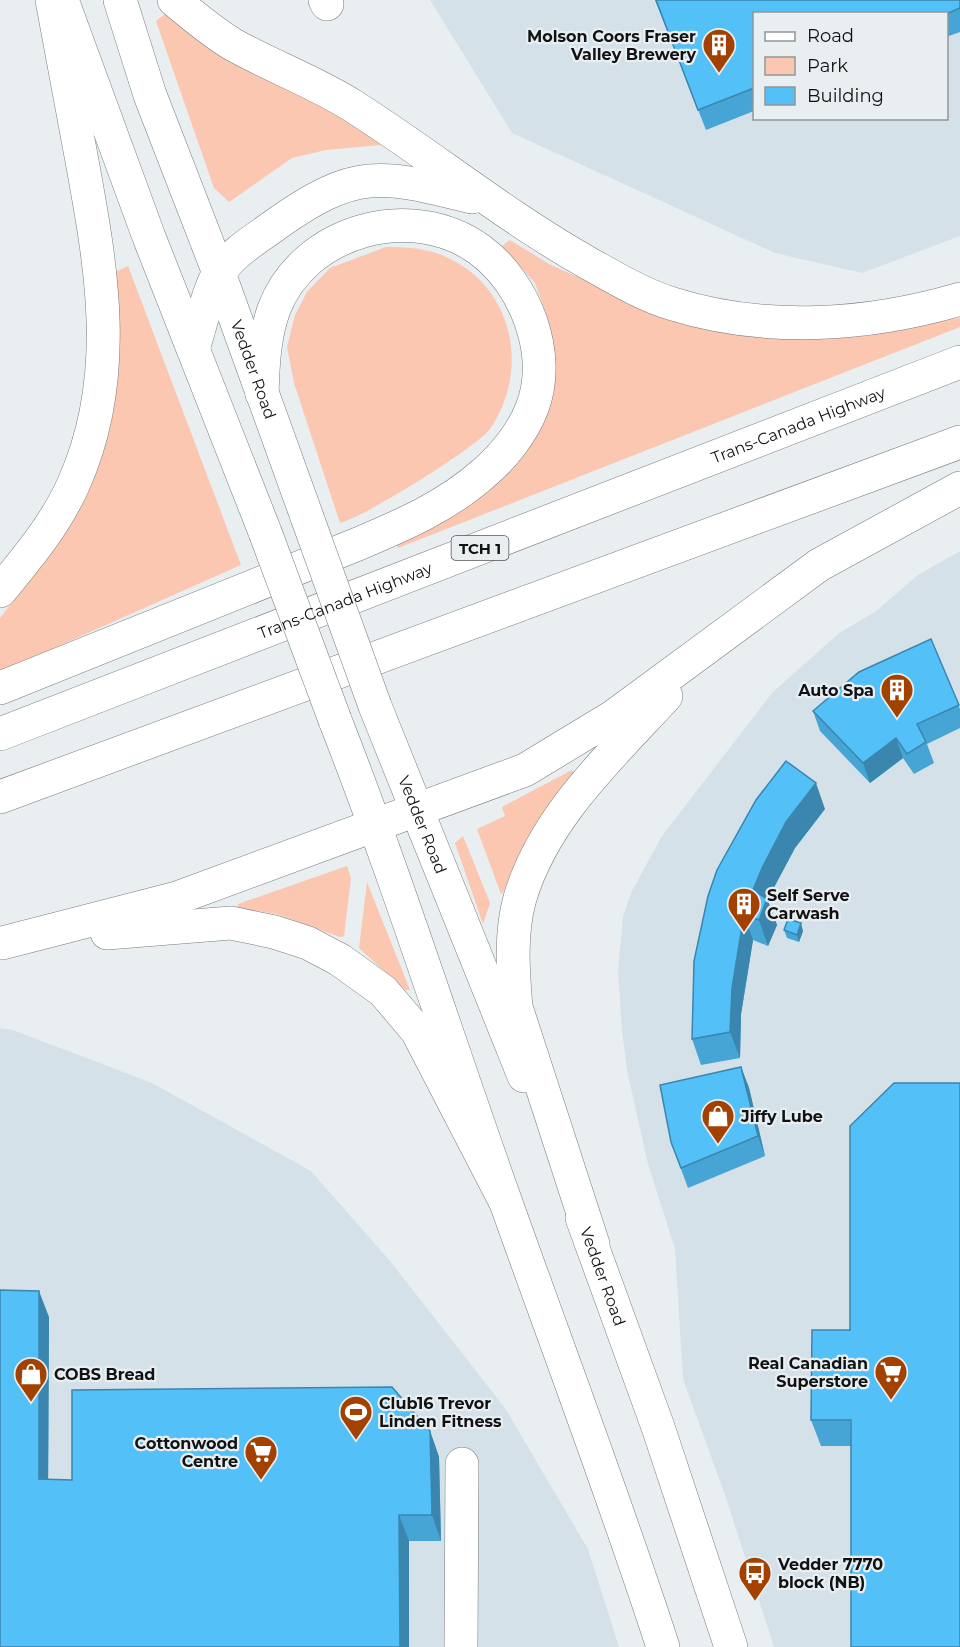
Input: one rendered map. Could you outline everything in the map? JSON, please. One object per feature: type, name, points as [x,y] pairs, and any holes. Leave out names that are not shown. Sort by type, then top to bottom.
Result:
[{"type":"main road","points":[[0,591],[43,540],[74,483],[92,430],[102,380],[105,315],[100,255],[52,0]]},
{"type":"main road","points":[[62,0],[149,237],[194,346],[376,827],[504,1199],[618,1510],[663,1647]]},
{"type":"main road","name":"Vedder Road","points":[[120,0],[150,95],[219,273],[375,706],[593,1244],[658,1427],[731,1647]]},
{"type":"main road","points":[[174,0],[200,23],[233,44],[351,105],[488,201],[556,245],[620,281],[672,304],[722,316],[790,324],[856,320],[960,299]]},
{"type":"main road","points":[[194,346],[219,273],[246,246],[306,203],[336,187],[371,179],[412,182],[488,201]]},
{"type":"main road","points":[[0,688],[417,519],[455,495],[485,473],[511,444],[532,408],[538,382],[538,358],[532,324],[519,292],[479,250],[447,234],[411,226],[380,226],[340,240],[315,254],[291,281],[274,308],[264,347],[262,394]]},
{"type":"main road","name":"Trans-Canada Highway","points":[[0,734],[960,362]]},
{"type":"main road","points":[[0,798],[960,442]]},
{"type":"main road","points":[[1,943],[177,898],[376,827],[525,770],[565,748],[710,648],[819,566],[960,488]]},
{"type":"main road","points":[[593,1244],[516,1007],[513,972],[520,900],[534,860],[563,813],[582,788],[710,648]]},
{"type":"main road","points":[[1,943],[180,926],[231,924],[274,932],[340,960],[383,991],[417,1031],[504,1199]]},
{"type":"main road","points":[[461,1647],[462,1464]]},
{"type":"shaded area","points":[[430,0],[960,0],[960,236],[862,273],[775,253],[512,133]]},
{"type":"shaded area","points":[[960,551],[960,1647],[774,1647],[726,1498],[683,1379],[675,1249],[648,1164],[627,1070],[618,972],[623,916],[632,891],[662,836],[772,693],[839,633],[875,612],[918,575]]},
{"type":"shaded area","name":"Cottonwood Centre","points":[[0,1028],[13,1030],[152,1083],[311,1171],[390,1261],[505,1408],[588,1549],[619,1647],[0,1647]]},
{"type":"green space","points":[[165,14],[387,141],[381,145],[326,150],[292,158],[229,202],[214,188],[156,21]]},
{"type":"green space","points":[[510,240],[549,264],[615,294],[724,333],[790,337],[960,318],[960,327],[398,548],[396,543],[461,506],[551,356],[548,319],[535,283],[502,246]]},
{"type":"green space","points":[[386,247],[415,248],[444,256],[467,269],[486,287],[500,308],[508,331],[512,356],[510,381],[503,406],[490,429],[481,438],[394,496],[340,523],[294,383],[287,347],[295,315],[307,292],[330,268]]},
{"type":"green space","points":[[128,266],[241,565],[0,672],[0,618],[56,547],[90,482],[113,273]]},
{"type":"green space","points":[[572,770],[574,772],[533,829],[501,894],[477,829],[505,816],[502,807]]},
{"type":"green space","points":[[463,836],[490,903],[483,924],[455,843]]},
{"type":"green space","points":[[347,866],[351,878],[344,936],[340,937],[276,914],[237,908],[238,904]]},
{"type":"green space","points":[[367,882],[410,990],[405,990],[359,948]]},
{"type":"building","name":"Molson Coors Fraser Valley Brewery","points":[[656,0],[960,0],[960,8],[948,13],[753,12],[753,88],[698,110]]},
{"type":"building","name":"Auto Spa","points":[[931,639],[959,705],[917,724],[926,742],[907,754],[896,738],[863,763],[813,711],[859,672]]},
{"type":"building","points":[[786,761],[816,783],[786,822],[762,868],[753,890],[767,899],[759,920],[744,914],[732,988],[730,1032],[692,1039],[694,961],[708,896],[717,870],[756,800]]},
{"type":"building","points":[[788,919],[801,923],[797,935],[784,930]]},
{"type":"building","name":"Jiffy Lube","points":[[741,1067],[758,1136],[681,1168],[671,1142],[660,1085]]},
{"type":"building","name":"Real Canadian Superstore","points":[[894,1083],[960,1083],[960,1647],[851,1647],[851,1420],[811,1420],[812,1330],[850,1330],[850,1126]]},
{"type":"building","name":"Cottonwood Centre","points":[[0,1290],[39,1291],[39,1479],[72,1480],[72,1390],[392,1387],[430,1431],[432,1515],[399,1515],[400,1647],[0,1647]]},
{"type":"place","name":"Molson Coors Fraser Valley Brewery","points":[[719,74]]},
{"type":"place","name":"Auto Spa","points":[[897,719]]},
{"type":"place","name":"Self Serve Carwash","points":[[744,933]]},
{"type":"place","name":"Jiffy Lube","points":[[718,1145]]},
{"type":"place","name":"Real Canadian Superstore","points":[[891,1401]]},
{"type":"place","name":"COBS Bread","points":[[31,1403]]},
{"type":"place","name":"Club16 Trevor Linden Fitness","points":[[356,1441]]},
{"type":"place","name":"Cottonwood Centre","points":[[261,1481]]},
{"type":"place","name":"Vedder 7770 block (NB)","points":[[755,1602]]}]
